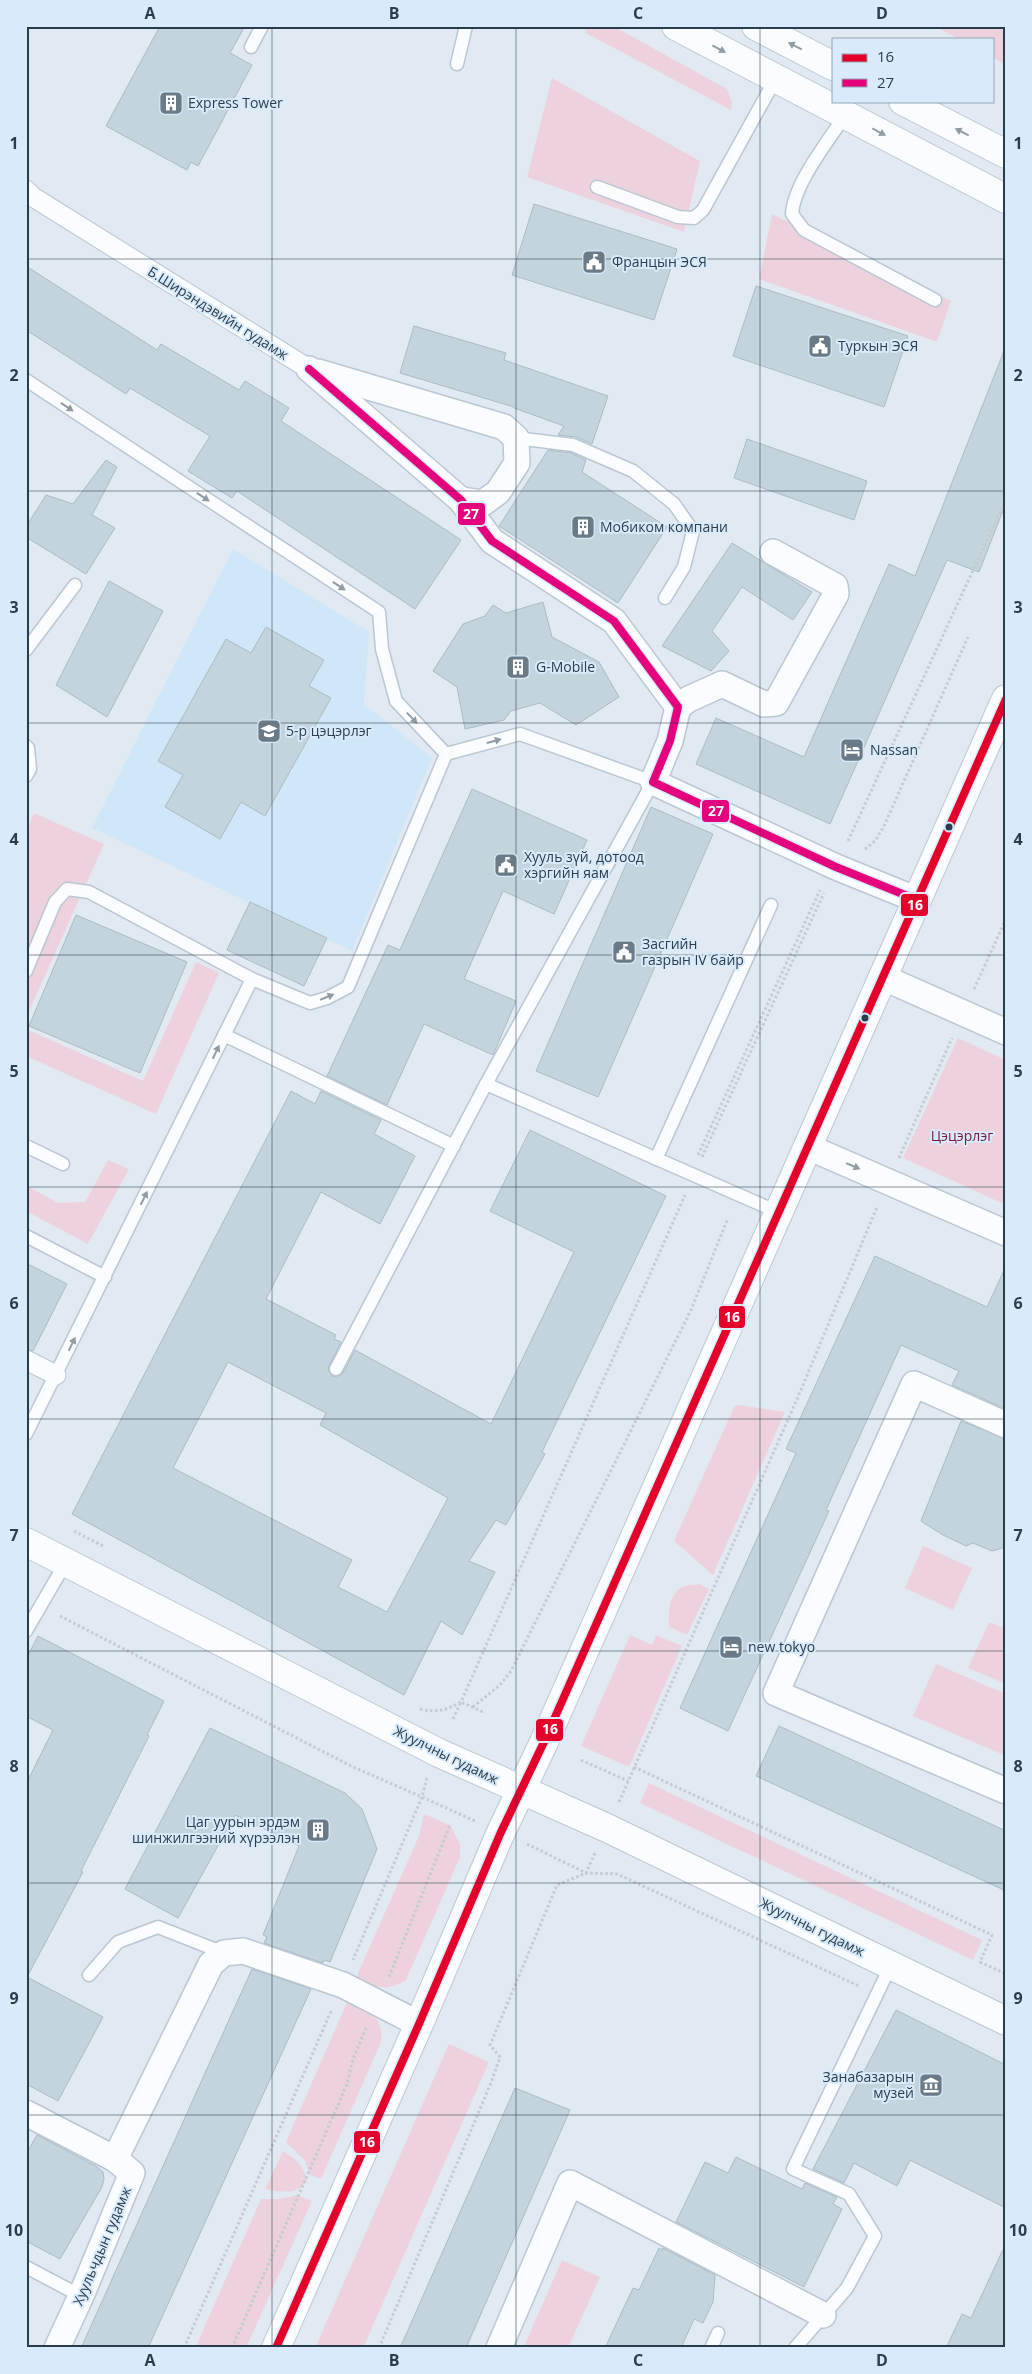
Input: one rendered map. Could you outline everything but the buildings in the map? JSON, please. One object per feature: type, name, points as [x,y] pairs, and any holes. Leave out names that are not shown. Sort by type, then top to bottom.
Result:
[{"type":"main road","points":[[676,26],[1006,199]]},
{"type":"main road","points":[[756,26],[832,65]]},
{"type":"main road","points":[[905,102],[1006,154]]},
{"type":"main road","points":[[276,2348],[419,2024],[501,1832],[808,1147],[915,899],[1006,699]]},
{"type":"main road","name":"Жуулчны гудамж","points":[[26,1542],[439,1753],[607,1828],[1006,2021]]},
{"type":"street","name":"Б.Ширэндэвийн гудамж","points":[[26,190],[33,197],[309,369],[462,500],[492,541],[614,621],[678,707]]},
{"type":"street","points":[[309,369],[504,427],[516,438],[517,463],[498,492],[483,503],[462,500]]},
{"type":"street","points":[[773,552],[835,586],[836,594],[776,703],[764,704],[722,684],[689,699],[678,707],[670,741],[653,782],[836,873],[915,899]]},
{"type":"street","points":[[882,977],[1006,1032]]},
{"type":"street","points":[[808,1147],[1006,1233]]},
{"type":"street","points":[[26,1360],[56,1375]]},
{"type":"street","points":[[1006,1425],[914,1384],[776,1693],[1006,1791]]},
{"type":"street","points":[[116,2159],[211,1964],[224,1953],[244,1951],[342,1984],[419,2024]]},
{"type":"street","name":"Хуульчдын гудамж","points":[[26,2113],[116,2159],[132,2173],[81,2296],[57,2348]]},
{"type":"street","points":[[499,2348],[570,2183],[823,2315]]},
{"type":"lane","points":[[251,47],[262,26]]},
{"type":"lane","points":[[457,64],[466,26]]},
{"type":"lane","points":[[597,188],[678,217],[694,218],[703,210],[776,78]]},
{"type":"lane","points":[[845,115],[792,202],[792,214],[804,230],[935,300]]},
{"type":"lane","points":[[26,380],[379,612],[382,649],[396,701],[446,754]]},
{"type":"lane","points":[[516,438],[573,445],[633,471],[674,504],[693,531],[684,567],[665,598]]},
{"type":"lane","points":[[26,650],[75,585]]},
{"type":"lane","points":[[336,1369],[486,1084],[653,782],[520,734],[446,754]]},
{"type":"lane","points":[[26,746],[28,748],[30,769],[26,776]]},
{"type":"lane","points":[[26,971],[55,902],[67,890],[89,892],[252,979],[310,1003],[327,998],[348,987],[446,754]]},
{"type":"lane","points":[[656,1158],[770,905]]},
{"type":"lane","points":[[26,1434],[252,979]]},
{"type":"lane","points":[[224,1035],[454,1146]]},
{"type":"lane","points":[[486,1084],[778,1212]]},
{"type":"lane","points":[[26,1146],[63,1164]]},
{"type":"lane","points":[[26,1236],[104,1277]]},
{"type":"lane","points":[[26,1631],[66,1562]]},
{"type":"lane","points":[[88,1975],[118,1942],[158,1927],[224,1953]]},
{"type":"lane","points":[[795,2348],[847,2288],[875,2236],[849,2194],[794,2169],[891,1965]]},
{"type":"lane","points":[[26,2267],[81,2296]]},
{"type":"lane","points":[[711,2348],[718,2333]]},
{"type":"path","points":[[454,1719],[694,1176],[836,873],[1006,499]]},
{"type":"path","points":[[696,1160],[821,887],[875,841],[884,826],[968,637]]},
{"type":"path","points":[[379,2348],[491,2083],[500,2057],[490,2045],[557,1885],[586,1873],[607,1828],[798,1397],[888,1181],[1006,919]]},
{"type":"path","points":[[473,1707],[500,1685],[512,1671],[691,1310],[728,1218]]},
{"type":"path","points":[[74,1531],[108,1549]]},
{"type":"path","points":[[41,1606],[351,1766],[501,1832],[586,1873],[618,1874],[877,1994]]},
{"type":"path","points":[[413,1707],[430,1712],[448,1710],[461,1702]]},
{"type":"path","points":[[461,1702],[485,1712]]},
{"type":"path","points":[[581,1760],[628,1782]]},
{"type":"path","points":[[634,1767],[992,1935],[980,1962],[1006,1974]]},
{"type":"path","points":[[184,2348],[422,1797],[428,1775]]},
{"type":"path","points":[[232,2348],[347,2084],[353,2059],[378,2003],[450,1825]]},
{"type":"shaded area","name":"5-р цэцэрлэг","points":[[233,549],[369,632],[364,704],[432,758],[352,951],[92,828]]},
{"type":"green space","points":[[613,26],[727,89],[732,102],[731,110],[586,33],[585,27]]},
{"type":"green space","points":[[935,26],[1006,26],[1006,65],[994,59],[994,38],[956,38]]},
{"type":"green space","points":[[552,78],[700,161],[684,232],[527,177]]},
{"type":"green space","points":[[772,214],[951,301],[937,342],[759,279]]},
{"type":"green space","points":[[34,813],[104,844],[26,1018],[26,832]]},
{"type":"green space","points":[[196,962],[219,973],[156,1114],[26,1056],[26,1029],[143,1081]]},
{"type":"green space","name":"Цэцэрлэг","points":[[958,1038],[1006,1060],[1006,1205],[903,1158]]},
{"type":"green space","points":[[108,1160],[129,1169],[88,1244],[26,1211],[26,1185],[58,1203],[85,1202]]},
{"type":"green space","points":[[739,1405],[785,1412],[713,1575],[674,1541],[734,1407]]},
{"type":"green space","points":[[923,1546],[972,1568],[953,1610],[905,1588]]},
{"type":"green space","points":[[700,1584],[709,1589],[687,1635],[669,1627],[670,1606],[676,1591],[684,1586]]},
{"type":"green space","points":[[989,1622],[1006,1629],[1006,1684],[968,1668]]},
{"type":"green space","points":[[630,1635],[652,1645],[656,1635],[682,1646],[629,1767],[581,1746]]},
{"type":"green space","points":[[936,1664],[1006,1694],[1006,1756],[913,1716]]},
{"type":"green space","points":[[649,1783],[982,1940],[973,1960],[640,1803]]},
{"type":"green space","points":[[424,1814],[450,1825],[460,1844],[460,1857],[406,1980],[389,1987],[378,1987],[359,1981],[358,1973],[419,1836]]},
{"type":"green space","points":[[348,2000],[368,2011],[377,2020],[380,2026],[381,2042],[321,2179],[310,2175],[305,2161],[286,2142]]},
{"type":"green space","points":[[449,2044],[489,2062],[363,2348],[315,2348]]},
{"type":"green space","points":[[283,2151],[299,2163],[307,2181],[298,2189],[288,2192],[265,2189]]},
{"type":"green space","points":[[297,2195],[312,2201],[246,2348],[195,2348],[261,2199],[280,2199]]},
{"type":"green space","points":[[562,2260],[600,2277],[568,2348],[523,2348]]},
{"type":"transit line","name":"27","points":[[309,369],[461,500],[492,541],[614,621],[678,707],[670,741],[653,782],[836,867],[915,899]]},
{"type":"transit line","name":"16","points":[[276,2348],[419,2024],[501,1832],[544,1742],[1006,699]]},
{"type":"place","name":"Express Tower","points":[[171,103]]},
{"type":"place","name":"Францын ЭСЯ","points":[[594,262]]},
{"type":"place","name":"Туркын ЭСЯ","points":[[820,346]]},
{"type":"place","name":"Мобиком компани","points":[[583,527]]},
{"type":"place","name":"G-Mobile","points":[[518,667]]},
{"type":"place","name":"5-р цэцэрлэг","points":[[269,731]]},
{"type":"place","name":"Nassan","points":[[852,750]]},
{"type":"place","name":"Хууль зүй, дотоод хэргийн яам","points":[[506,865]]},
{"type":"place","name":"Засгийн газрын IV байр","points":[[624,952]]},
{"type":"place","name":"new tokyo","points":[[731,1647]]},
{"type":"place","name":"Цаг уурын эрдэм шинжилгээний хүрээлэн","points":[[318,1830]]},
{"type":"place","name":"Занабазарын музей","points":[[931,2085]]}]
